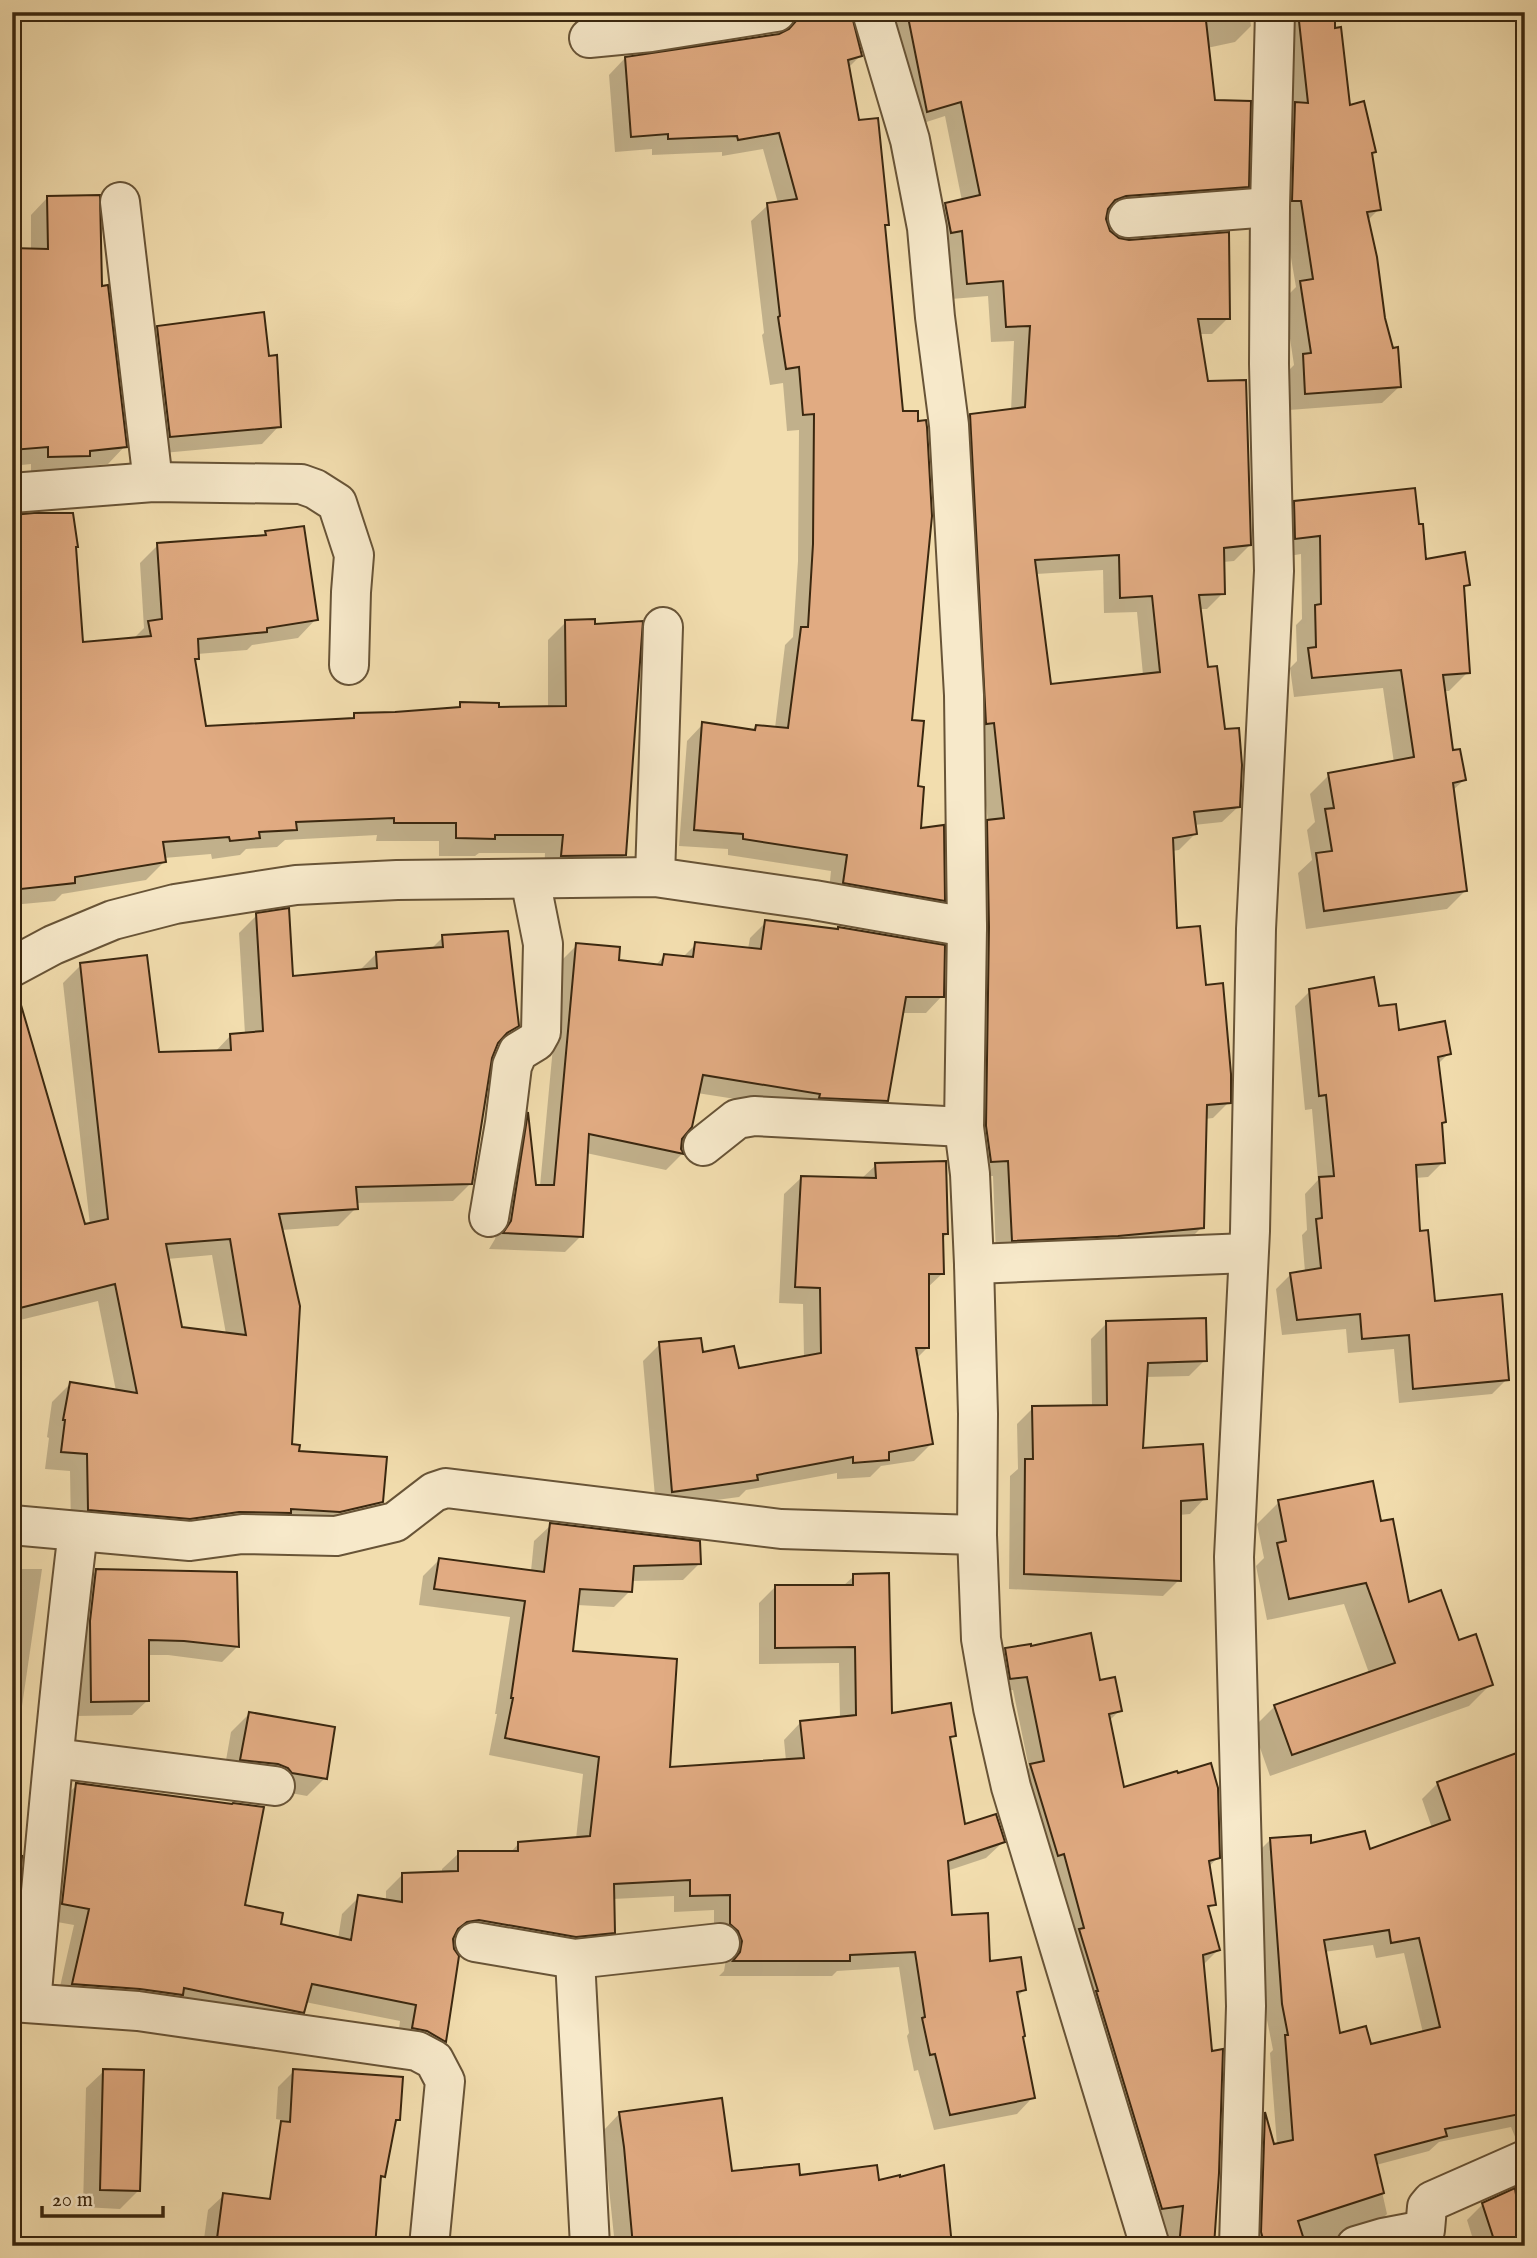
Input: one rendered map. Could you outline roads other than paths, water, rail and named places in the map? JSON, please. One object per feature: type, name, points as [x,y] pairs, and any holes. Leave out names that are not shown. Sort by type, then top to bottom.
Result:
[{"type":"street","points":[[589,38],[651,32],[776,12]]},
{"type":"street","points":[[872,12],[910,140],[927,229],[949,425],[964,695],[967,927],[964,1127],[970,1174],[974,1264],[981,1639],[1011,1787],[1150,2246]]},
{"type":"street","points":[[1239,2246],[1246,2006],[1234,1557],[1248,1253],[1256,929],[1274,571],[1269,364],[1275,12]]},
{"type":"street","points":[[120,202],[153,482]]},
{"type":"street","points":[[1128,218],[1270,207]]},
{"type":"street","points":[[12,493],[153,482],[301,484],[315,489],[337,503],[355,555],[349,665]]},
{"type":"street","points":[[655,877],[663,627]]},
{"type":"street","points":[[12,967],[53,945],[113,920],[175,904],[296,885],[397,880],[655,877],[814,900],[967,927]]},
{"type":"street","points":[[489,1217],[512,1066],[518,1052],[536,1041],[541,1032],[543,943],[530,879]]},
{"type":"street","points":[[703,1146],[737,1119],[754,1116],[964,1127]]},
{"type":"street","points":[[974,1264],[1248,1253]]},
{"type":"street","points":[[12,1525],[190,1541],[242,1534],[336,1536],[395,1521],[434,1492],[446,1488],[781,1529],[977,1535]]},
{"type":"street","points":[[78,1531],[58,1703],[55,1758],[21,2003],[138,2011],[308,2034],[416,2051],[434,2060],[445,2081],[429,2246]]},
{"type":"street","points":[[55,1758],[275,1786]]},
{"type":"street","points":[[475,1942],[575,1959],[720,1943]]},
{"type":"street","points":[[575,1959],[590,2246]]},
{"type":"street","points":[[1356,2246],[1383,2238],[1427,2238],[1427,2207],[1432,2201],[1525,2160]]}]
